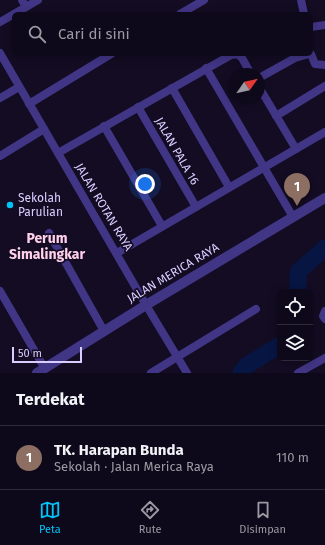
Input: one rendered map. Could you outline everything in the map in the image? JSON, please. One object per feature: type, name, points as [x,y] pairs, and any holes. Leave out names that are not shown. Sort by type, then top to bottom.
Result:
[{"type":"street","points":[[16,12],[24,4],[38,0]]},
{"type":"street","points":[[183,12],[204,0]]},
{"type":"street","points":[[301,0],[304,12]]},
{"type":"street","points":[[0,22],[12,15]]},
{"type":"street","points":[[313,27],[325,25]]},
{"type":"street","name":"JALAN ROTAN RAYA","points":[[0,53],[187,373]]},
{"type":"street","points":[[58,153],[229,56]]},
{"type":"street","points":[[240,56],[248,68]]},
{"type":"street","points":[[265,75],[295,58],[302,56]]},
{"type":"street","points":[[311,56],[315,64],[325,65]]},
{"type":"street","points":[[29,104],[97,57]]},
{"type":"street","points":[[206,68],[293,217]]},
{"type":"street","points":[[276,116],[325,86]]},
{"type":"street","points":[[0,98],[19,87]]},
{"type":"street","points":[[172,88],[229,187]]},
{"type":"street","points":[[265,97],[296,149]]},
{"type":"street","name":"JALAN PALA 16","points":[[138,107],[196,206]]},
{"type":"street","points":[[104,126],[162,226]]},
{"type":"street","points":[[0,156],[44,129]]},
{"type":"street","points":[[117,253],[325,132]]},
{"type":"street","name":"JALAN MERICA RAYA","points":[[41,371],[146,305],[325,198]]},
{"type":"street","points":[[49,233],[104,331]]},
{"type":"street","points":[[0,291],[41,371]]},
{"type":"street","points":[[152,373],[256,309]]},
{"type":"street","points":[[325,311],[323,316],[325,319]]},
{"type":"street","points":[[298,373],[325,358]]},
{"type":"waterway","points":[[298,289],[298,272],[325,248]]},
{"type":"waterway","points":[[241,373],[246,366],[277,347]]},
{"type":"place","name":"Sekolah Parulian","points":[[10,205]]},
{"type":"place","name":"TK. Harapan Bunda","points":[[297,206]]},
{"type":"district","name":"Perum Simalingkar","points":[[47,246]]}]
